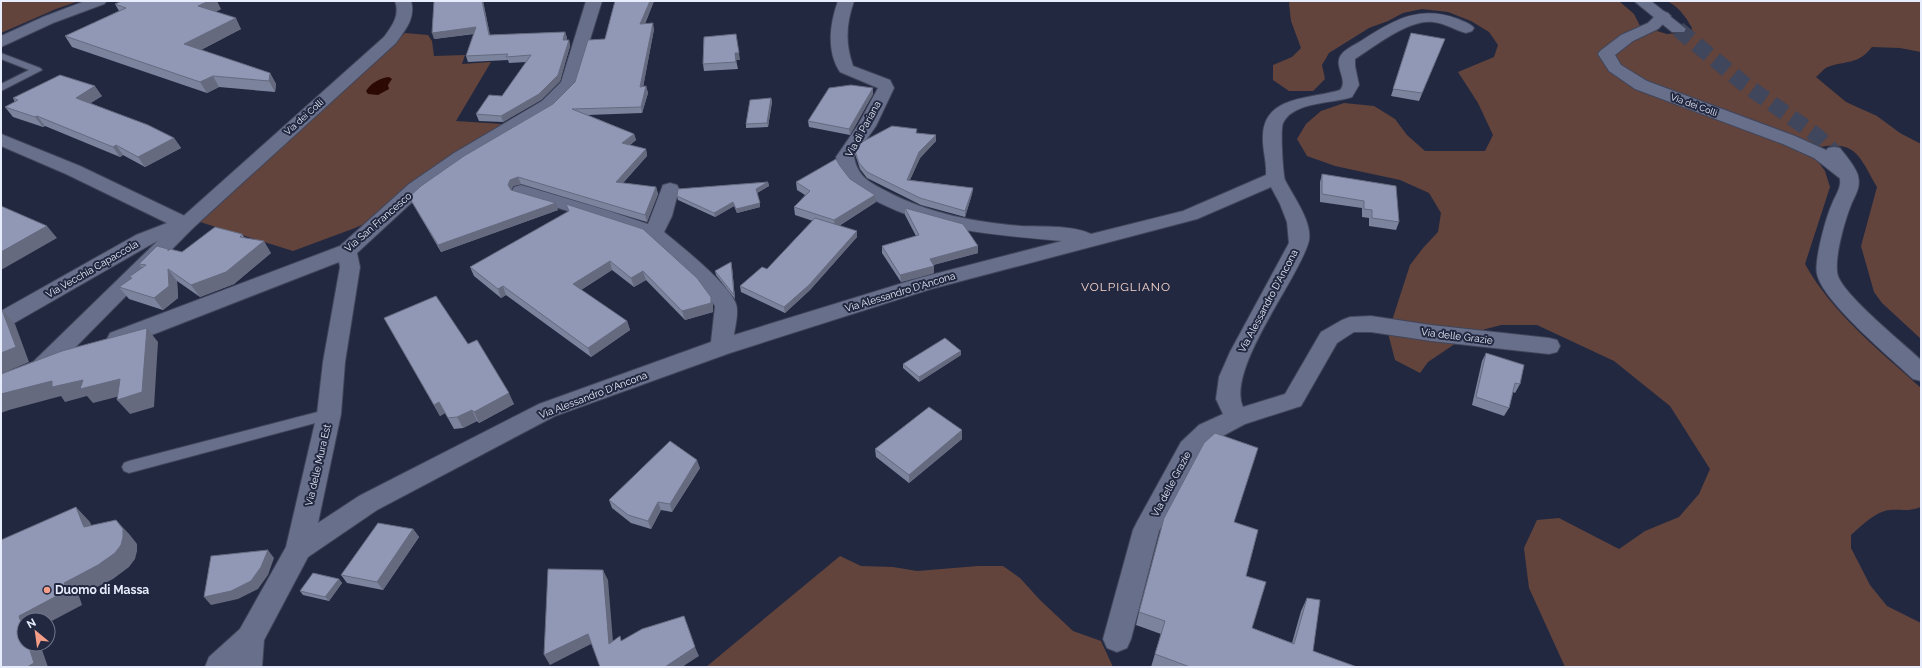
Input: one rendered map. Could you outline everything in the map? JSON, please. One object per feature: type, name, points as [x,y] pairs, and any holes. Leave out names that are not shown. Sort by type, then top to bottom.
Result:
[{"type":"street","points":[[1,42],[48,20],[99,1]]},
{"type":"street","name":"Via dei Colli","points":[[1,384],[41,368],[186,224],[390,40],[404,18],[405,6],[403,1]]},
{"type":"street","name":"Via San Francesco","points":[[41,368],[347,251],[416,188],[460,157],[548,105],[568,84],[594,1]]},
{"type":"street","name":"Via di Pariana","points":[[846,1],[841,14],[837,34],[839,50],[846,69],[884,84],[886,88],[867,126],[845,157],[849,172],[859,182],[900,207],[929,218],[955,225],[1065,235],[1092,240]]},
{"type":"street","points":[[1642,1],[1678,29]]},
{"type":"street","name":"Via dei Colli","points":[[1662,16],[1653,26],[1627,38],[1606,54],[1615,68],[1641,84],[1686,103],[1751,125],[1820,154],[1849,176]]},
{"type":"street","points":[[1275,178],[1273,139],[1274,122],[1280,113],[1288,107],[1313,99],[1346,94],[1350,90],[1351,82],[1346,68],[1348,57],[1373,39],[1421,17],[1432,17],[1466,28]]},
{"type":"street","points":[[1,139],[73,170],[186,224]]},
{"type":"street","points":[[1834,152],[1849,176],[1849,192],[1842,203],[1837,218],[1826,264],[1827,275],[1833,288],[1847,304],[1921,374]]},
{"type":"street","name":"Via Alessandro D'Ancona","points":[[299,549],[368,503],[548,410],[722,347],[926,283],[1190,215],[1275,178],[1290,204],[1297,222],[1299,243],[1241,352],[1230,377],[1228,399],[1237,418]]},
{"type":"street","points":[[653,233],[662,216],[670,189]]},
{"type":"street","points":[[521,191],[602,215],[653,233],[707,281],[726,305],[722,347]]},
{"type":"street","name":"Via Vecchia Capaccola","points":[[1,321],[143,240],[164,230],[186,224]]},
{"type":"street","name":"Via delle Mura Est","points":[[248,667],[250,638],[299,549],[329,414],[334,362],[350,266],[347,251]]},
{"type":"street","name":"Via delle Grazie","points":[[1117,638],[1146,530],[1190,449],[1208,432],[1237,418],[1293,400],[1329,338],[1350,325],[1372,324],[1431,333],[1549,346]]},
{"type":"street","points":[[218,667],[250,638]]},
{"type":"lane","points":[[1,56],[37,70],[1,88]]},
{"type":"lane","points":[[129,467],[329,414]]},
{"type":"shaded area","points":[[1,1],[79,1],[56,9],[1,33]]},
{"type":"shaded area","points":[[1291,1],[1619,1],[1634,14],[1640,26],[1667,34],[1691,32],[1692,28],[1681,12],[1667,1],[1921,1],[1921,52],[1900,48],[1872,47],[1862,57],[1826,68],[1816,77],[1846,102],[1877,116],[1900,133],[1921,144],[1921,339],[1882,303],[1874,292],[1861,246],[1877,187],[1860,158],[1847,148],[1827,146],[1813,148],[1813,155],[1825,171],[1830,187],[1805,264],[1816,282],[1843,315],[1873,345],[1921,388],[1921,507],[1909,510],[1890,510],[1879,513],[1864,523],[1851,535],[1851,548],[1870,585],[1887,606],[1921,623],[1921,667],[1565,667],[1529,588],[1524,548],[1537,520],[1559,518],[1619,549],[1645,531],[1679,517],[1699,494],[1710,469],[1670,406],[1614,361],[1537,325],[1501,325],[1471,333],[1428,362],[1420,373],[1395,360],[1388,333],[1410,265],[1438,232],[1441,213],[1429,193],[1400,180],[1335,166],[1307,156],[1297,139],[1306,124],[1321,111],[1344,103],[1374,106],[1395,119],[1407,135],[1425,151],[1485,151],[1493,135],[1478,103],[1458,72],[1494,57],[1498,45],[1489,32],[1471,21],[1448,12],[1422,9],[1403,13],[1388,21],[1369,28],[1329,53],[1322,65],[1325,79],[1313,91],[1289,91],[1273,80],[1273,65],[1292,57],[1301,48],[1291,21],[1289,3]]},
{"type":"shaded area","points":[[405,33],[428,35],[432,41],[434,56],[465,55],[462,64],[491,62],[456,121],[502,124],[502,126],[373,220],[293,251],[200,222]]},
{"type":"shaded area","points":[[389,77],[392,79],[388,85],[389,89],[378,95],[368,94],[366,91],[373,83],[382,78]]},
{"type":"shaded area","points":[[840,556],[861,566],[893,567],[917,571],[978,566],[1003,566],[1020,578],[1040,600],[1073,631],[1101,641],[1113,667],[706,667]]},
{"type":"building","points":[[122,1],[209,1],[198,6],[236,18],[184,44],[270,73],[269,81],[213,76],[200,82],[65,36],[126,8],[115,4]]},
{"type":"building","points":[[434,1],[482,1],[489,35],[565,32],[563,40],[569,40],[558,75],[539,94],[501,116],[476,114],[489,95],[502,96],[531,55],[506,57],[508,54],[466,56],[476,27],[432,33]]},
{"type":"building","points":[[615,1],[650,1],[640,24],[653,23],[640,87],[646,86],[641,107],[572,109],[634,134],[622,143],[646,149],[616,182],[656,187],[645,215],[518,177],[510,180],[508,185],[511,190],[556,203],[438,245],[409,197],[421,186],[464,156],[553,104],[575,82],[588,40],[605,39]]},
{"type":"building","points":[[1411,33],[1445,39],[1422,93],[1393,89]]},
{"type":"building","points":[[736,34],[739,53],[735,53],[736,62],[703,64],[704,37]]},
{"type":"building","points":[[60,75],[95,86],[76,98],[148,125],[174,138],[138,157],[116,145],[113,147],[37,116],[35,117],[5,107],[18,100],[13,98]]},
{"type":"building","points":[[851,85],[873,88],[849,129],[808,121],[829,88]]},
{"type":"building","points":[[771,98],[767,123],[746,124],[750,100]]},
{"type":"building","points":[[892,126],[917,129],[916,133],[936,135],[919,152],[907,180],[973,188],[965,211],[920,198],[867,172],[859,163],[855,151],[862,142]]},
{"type":"building","points":[[836,159],[850,179],[875,195],[834,220],[794,207],[810,191],[796,182]]},
{"type":"building","points":[[1322,174],[1396,186],[1399,222],[1372,218],[1372,210],[1364,209],[1364,201],[1322,194]]},
{"type":"building","points":[[768,182],[756,189],[760,203],[736,209],[733,202],[714,213],[677,196],[678,189]]},
{"type":"building","points":[[566,204],[643,229],[697,278],[711,297],[711,303],[682,311],[643,271],[631,278],[610,261],[573,284],[627,321],[588,348],[503,286],[498,289],[470,267],[569,211]]},
{"type":"building","points":[[1,206],[47,226],[1,252]]},
{"type":"building","points":[[905,208],[963,224],[978,246],[930,259],[934,266],[900,275],[882,246],[919,235]]},
{"type":"building","points":[[815,218],[857,231],[809,285],[784,307],[740,286],[762,267],[767,269]]},
{"type":"building","points":[[215,227],[242,234],[240,237],[264,241],[226,272],[191,285],[168,269],[169,286],[154,298],[119,287],[132,278],[129,277],[146,265],[139,264],[157,246],[168,249],[168,251],[170,249],[182,252]]},
{"type":"building","points":[[731,262],[734,295],[715,271]]},
{"type":"building","points":[[436,296],[468,344],[477,340],[509,393],[474,412],[472,410],[457,417],[448,418],[439,402],[434,405],[384,318]]},
{"type":"building","points":[[1,310],[16,347],[1,353]]},
{"type":"building","points":[[147,328],[142,392],[117,400],[120,379],[80,389],[83,380],[52,387],[52,381],[1,394],[1,374],[62,351]]},
{"type":"building","points":[[945,338],[961,351],[919,377],[903,364]]},
{"type":"building","points":[[1486,353],[1524,365],[1520,384],[1515,383],[1509,408],[1476,397]]},
{"type":"building","points":[[929,407],[962,430],[909,475],[875,449]]},
{"type":"building","points":[[1215,433],[1258,448],[1234,522],[1258,530],[1246,576],[1266,582],[1252,628],[1294,644],[1307,598],[1320,600],[1313,651],[1357,667],[1190,667],[1155,654],[1165,621],[1139,612],[1164,518],[1204,443]]},
{"type":"building","points":[[670,441],[697,460],[670,504],[658,502],[648,521],[628,515],[609,500]]},
{"type":"building","name":"Duomo di Massa","points":[[76,507],[84,527],[116,520],[123,529],[121,545],[115,553],[98,565],[64,583],[66,591],[27,612],[16,612],[16,652],[31,652],[34,663],[27,667],[1,667],[1,540]]},
{"type":"building","points":[[378,523],[413,529],[377,582],[341,575]]},
{"type":"building","points":[[268,550],[261,567],[251,581],[231,591],[204,597],[211,556]]},
{"type":"building","points":[[548,569],[603,570],[609,644],[620,636],[621,641],[642,629],[684,616],[695,647],[665,667],[600,667],[588,634],[544,655]]},
{"type":"building","points":[[313,573],[339,579],[325,597],[300,591]]},
{"type":"tunnel","points":[[1678,29],[1743,83],[1816,135],[1834,152]]},
{"type":"place","name":"Duomo di Massa","points":[[47,590]]},
{"type":"district","name":"VOLPIGLIANO","points":[[1126,287]]}]
